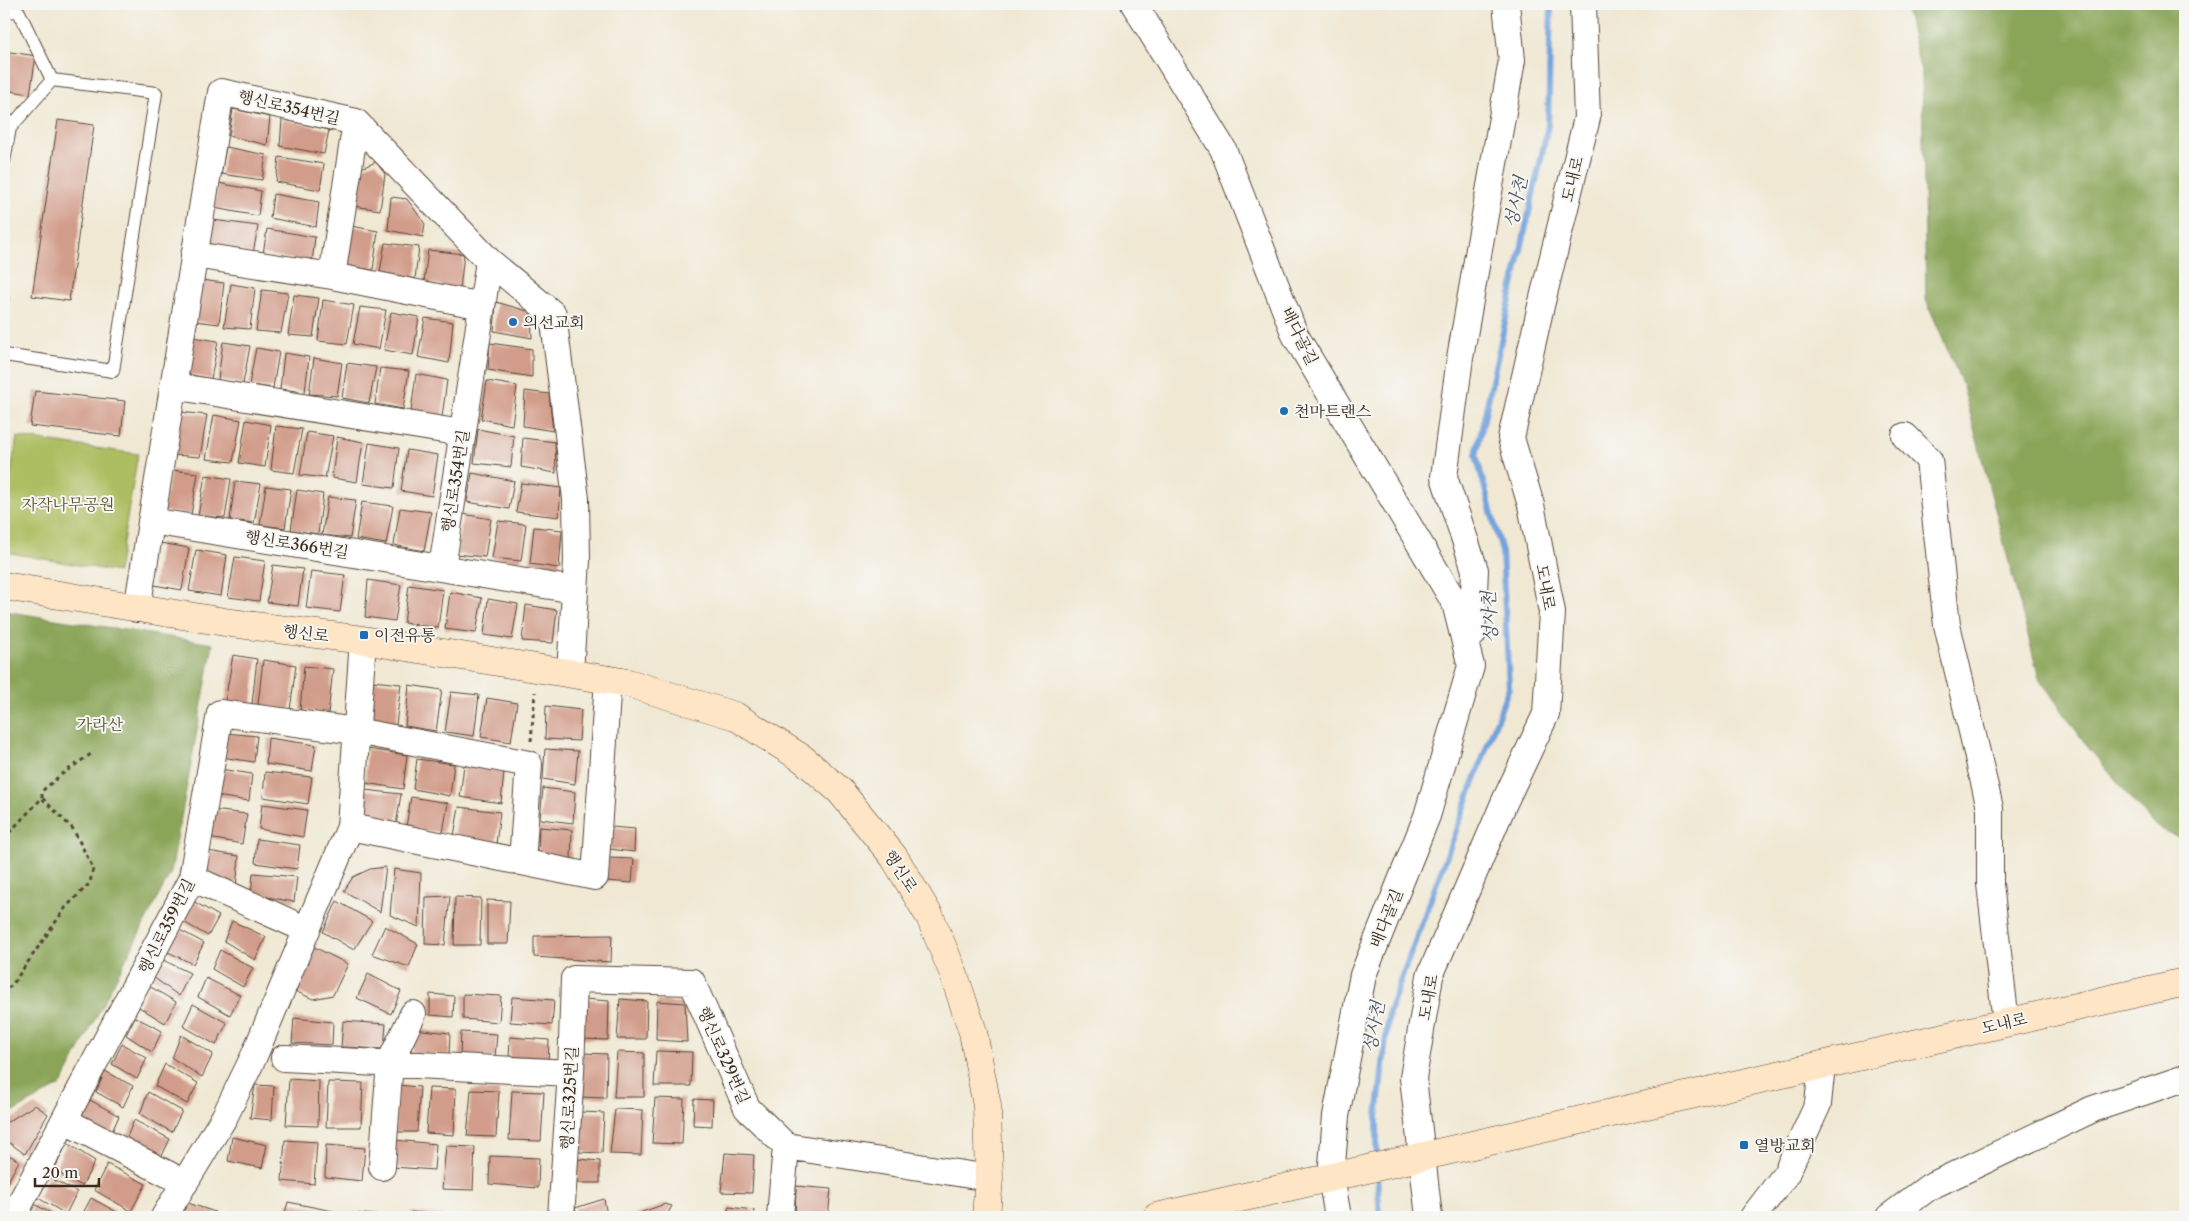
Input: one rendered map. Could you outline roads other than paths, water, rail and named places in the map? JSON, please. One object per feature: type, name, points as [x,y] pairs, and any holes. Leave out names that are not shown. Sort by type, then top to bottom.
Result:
[{"type":"main road","name":"행신로","points":[[4,586],[231,624],[363,640],[628,683],[734,716],[803,759],[840,791],[894,856],[930,917],[953,972],[973,1032],[986,1106],[988,1178],[986,1217]]},
{"type":"main road","name":"도내로","points":[[1414,1158],[2185,982]]},
{"type":"main road","points":[[1157,1217],[1414,1158]]},
{"type":"street","name":"배다골길","points":[[1134,4],[1224,149],[1295,335],[1455,603],[1471,666]]},
{"type":"street","name":"배다골길","points":[[1338,1217],[1339,1176],[1336,1116],[1363,975],[1427,816],[1471,666],[1475,570],[1444,477],[1460,358],[1512,60],[1506,4]]},
{"type":"street","name":"도내로","points":[[1414,1158],[1413,1078],[1430,976],[1504,803],[1546,714],[1552,612],[1531,505],[1511,438],[1587,118],[1583,4]]},
{"type":"street","name":"행신로354번길","points":[[194,255],[222,92],[356,122],[489,261],[553,314],[576,499],[577,560],[570,673]]},
{"type":"street","name":"행신로354번길","points":[[332,276],[356,122]]},
{"type":"street","points":[[137,608],[194,255],[332,276],[482,306]]},
{"type":"street","name":"행신로354번길","points":[[442,568],[489,261]]},
{"type":"street","points":[[173,386],[462,433]]},
{"type":"street","points":[[1906,436],[1929,460],[1947,625],[1990,808],[1990,884],[2006,1023]]},
{"type":"street","name":"행신로366번길","points":[[152,521],[442,568]]},
{"type":"street","points":[[442,568],[575,590]]},
{"type":"street","points":[[164,1217],[225,1116],[254,1056],[350,827],[363,640]]},
{"type":"street","points":[[350,827],[594,877],[608,679]]},
{"type":"street","name":"행신로359번길","points":[[12,1217],[65,1121],[192,878],[220,713],[356,732],[529,764],[522,862]]},
{"type":"street","points":[[192,878],[307,930]]},
{"type":"street","name":"행신로325번길","points":[[561,1217],[571,1072],[574,979]]},
{"type":"street","name":"행신로329번길","points":[[574,979],[692,982],[747,1108],[786,1146]]},
{"type":"street","points":[[382,1167],[390,1062],[413,1014]]},
{"type":"street","points":[[284,1058],[571,1072]]},
{"type":"street","points":[[1753,1217],[1786,1174],[1818,1104],[1822,1065]]},
{"type":"street","points":[[1889,1217],[1929,1187],[2093,1109],[2185,1078]]},
{"type":"street","points":[[65,1121],[185,1183]]},
{"type":"street","points":[[780,1217],[786,1146],[988,1178]]},
{"type":"street","points":[[1414,1158],[1429,1217]]},
{"type":"lane","points":[[4,10],[19,12],[52,80]]},
{"type":"lane","points":[[4,161],[7,127],[52,80]]},
{"type":"lane","points":[[4,355],[113,371],[156,93],[52,80]]},
{"type":"waterway","name":"성사천","points":[[1377,1159],[1377,1117],[1389,1012],[1509,687],[1502,552],[1476,455],[1548,126],[1551,4]]},
{"type":"waterway","name":"성사천","points":[[1377,1174],[1380,1217]]},
{"type":"place","name":"의선교회","points":[[513,322]]},
{"type":"place","name":"천마트랜스","points":[[1284,411]]},
{"type":"place","name":"이전유통","points":[[364,635]]},
{"type":"place","name":"열방교회","points":[[1744,1145]]},
{"type":"park label","name":"자작나무공원","points":[[68,504]]},
{"type":"park label","name":"가라산","points":[[100,724]]}]
